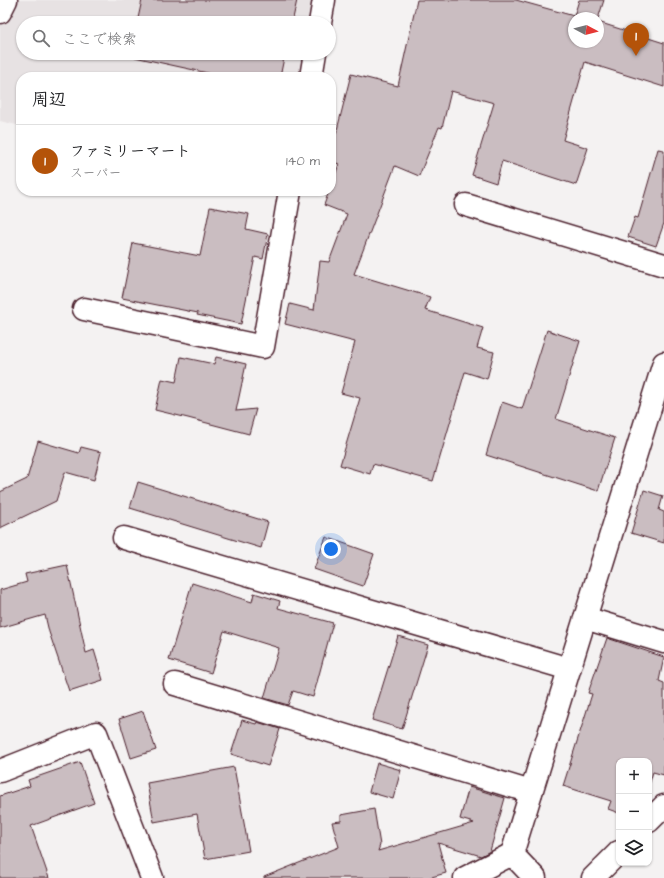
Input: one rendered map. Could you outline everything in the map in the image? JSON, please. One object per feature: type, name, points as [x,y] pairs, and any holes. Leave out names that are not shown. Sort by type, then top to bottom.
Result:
[{"type":"street","points":[[0,12],[6,0]]},
{"type":"street","points":[[321,16],[324,0]]},
{"type":"street","points":[[312,72],[314,60]]},
{"type":"street","points":[[84,309],[263,347],[289,196]]},
{"type":"street","points":[[466,205],[664,265]]},
{"type":"street","points":[[465,878],[512,854],[664,363]]},
{"type":"street","points":[[124,538],[569,669]]},
{"type":"street","points":[[585,618],[664,642]]},
{"type":"street","points":[[175,684],[531,792]]},
{"type":"street","points":[[0,771],[96,733],[152,878]]},
{"type":"street","points":[[652,818],[664,806]]},
{"type":"street","points":[[512,854],[535,878]]},
{"type":"street","points":[[594,878],[616,855]]},
{"type":"shaded area","points":[[6,0],[324,0],[321,16],[16,16],[16,60],[314,60],[312,72],[16,72],[16,125],[0,121],[0,12]]},
{"type":"building","points":[[142,0],[297,0],[294,16],[139,16]]},
{"type":"building","points":[[417,0],[516,0],[568,14],[568,48],[604,48],[604,24],[664,43],[664,87],[585,62],[563,140],[588,148],[576,185],[502,161],[496,183],[472,175],[494,103],[451,91],[442,128],[439,127],[419,176],[395,166],[354,274],[430,297],[425,310],[483,328],[477,348],[494,352],[487,379],[465,372],[433,481],[373,464],[370,474],[340,465],[360,398],[341,393],[355,342],[285,324],[290,304],[314,310],[320,261],[329,262],[347,214],[324,205],[327,196],[336,196],[336,172],[339,164],[336,163],[336,134],[351,74],[398,86]]},
{"type":"building","points":[[579,0],[604,0],[600,12],[575,12]]},
{"type":"building","points":[[148,60],[284,60],[281,72],[203,72]]},
{"type":"building","points":[[658,149],[664,150],[664,223],[656,246],[628,237],[635,217],[638,218]]},
{"type":"building","points":[[210,207],[249,214],[246,229],[268,234],[263,259],[255,257],[241,324],[197,315],[198,313],[122,298],[133,243],[200,256]]},
{"type":"building","points":[[547,330],[580,341],[556,419],[615,438],[598,491],[486,455],[502,402],[522,409]]},
{"type":"building","points":[[181,357],[214,364],[216,357],[246,364],[236,411],[256,409],[249,434],[155,410],[162,379],[176,382]]},
{"type":"building","points":[[38,441],[79,453],[81,447],[101,452],[94,480],[65,472],[56,501],[0,528],[0,492],[27,479]]},
{"type":"building","points":[[138,482],[268,522],[261,548],[130,508]]},
{"type":"building","points":[[644,490],[663,496],[659,510],[664,512],[664,543],[631,533]]},
{"type":"building","points":[[326,537],[374,554],[363,586],[314,569]]},
{"type":"building","points":[[67,565],[86,653],[94,650],[103,680],[69,691],[49,632],[45,615],[0,628],[0,590],[27,582],[25,574]]},
{"type":"building","points":[[192,583],[252,602],[254,593],[280,601],[278,608],[333,623],[313,697],[293,691],[288,705],[264,698],[279,648],[224,631],[211,673],[169,660]]},
{"type":"building","points":[[398,636],[428,645],[402,729],[372,720]]},
{"type":"building","points":[[607,638],[664,657],[659,681],[664,683],[664,775],[653,772],[652,775],[652,758],[616,758],[616,812],[608,809],[611,801],[563,786],[592,694],[588,693]]},
{"type":"building","points":[[143,711],[156,750],[131,758],[119,719]]},
{"type":"building","points":[[242,720],[256,724],[257,722],[280,729],[268,766],[231,754]]},
{"type":"building","points":[[80,762],[94,803],[31,826],[49,878],[0,878],[0,796],[30,786],[28,780]]},
{"type":"building","points":[[377,763],[401,770],[393,799],[369,792]]},
{"type":"building","points":[[234,767],[249,851],[205,859],[197,814],[154,822],[147,783]]},
{"type":"building","points":[[469,787],[505,798],[490,851],[481,856],[438,843],[446,873],[428,878],[264,878],[339,847],[332,822],[341,821],[341,815],[374,809],[380,845],[378,851],[474,823],[460,819]]},
{"type":"place","name":"ファミリーマート","points":[[636,56]]}]
